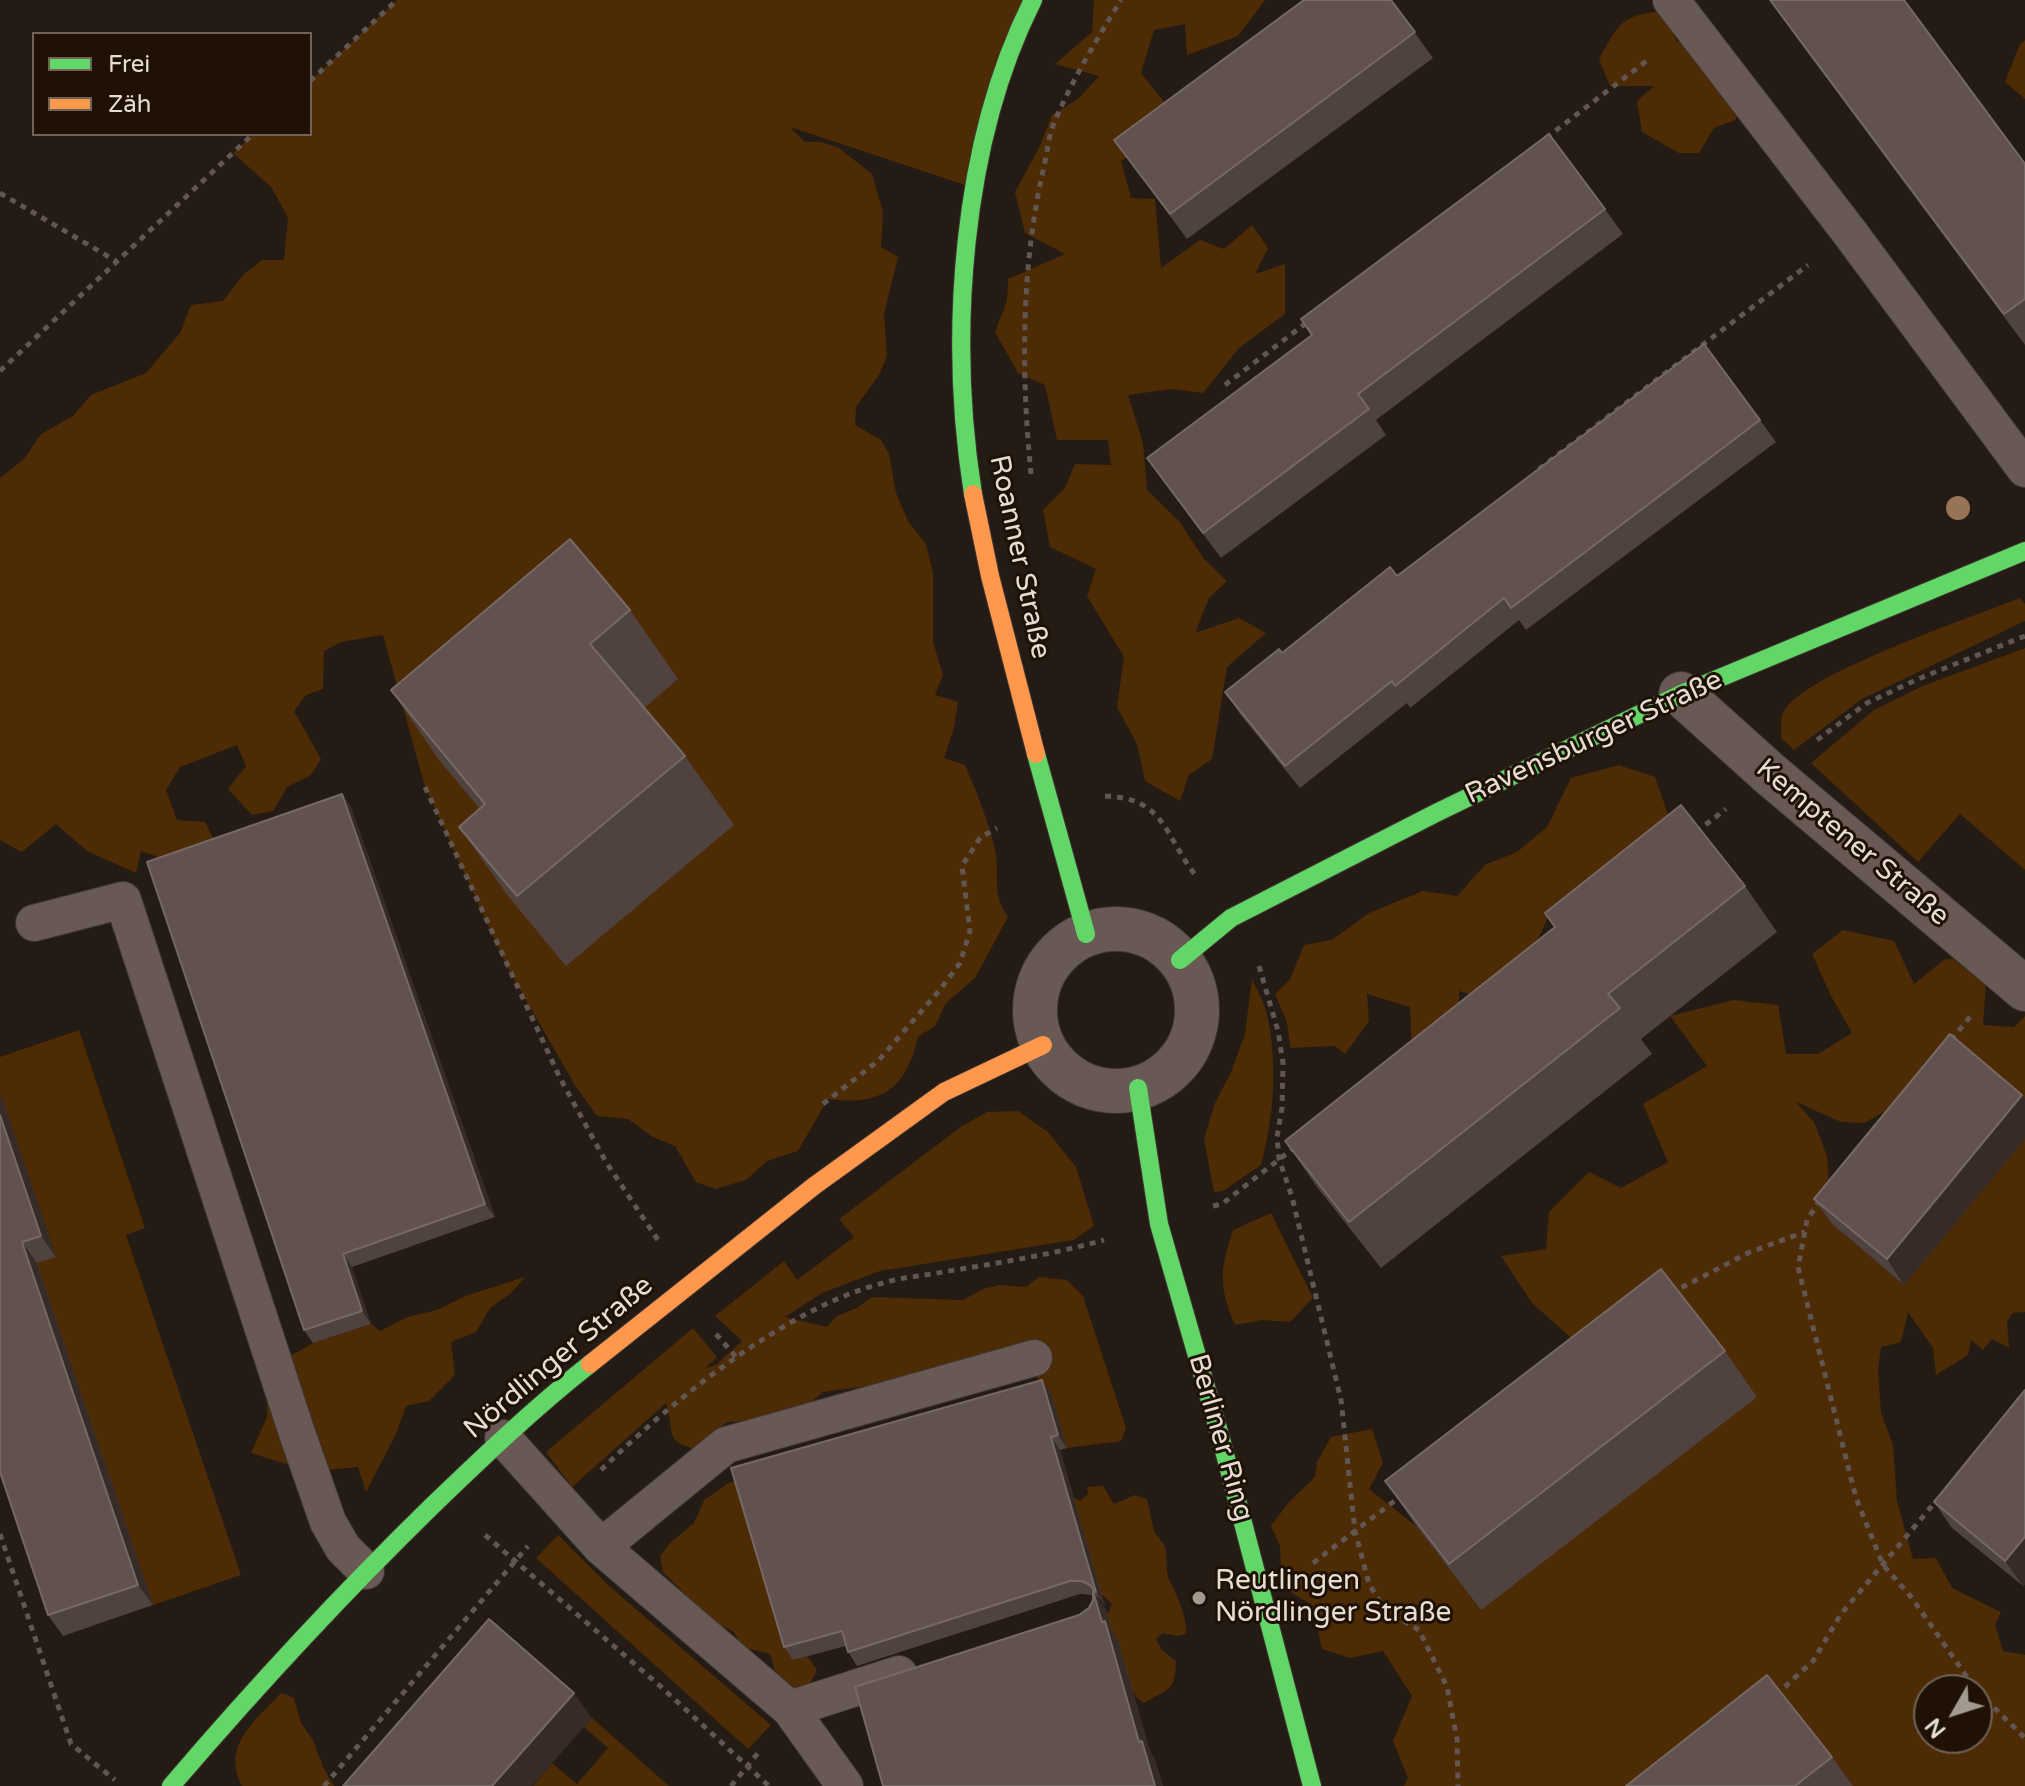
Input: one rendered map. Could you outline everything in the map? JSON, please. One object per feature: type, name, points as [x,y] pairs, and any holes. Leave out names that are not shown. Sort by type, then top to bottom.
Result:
[{"type":"street","name":"Roanner Straße","points":[[1033,0],[994,97],[974,188],[963,280],[962,359],[966,445],[979,534],[1086,934]]},
{"type":"street","name":"Ravensburger Straße","points":[[1180,960],[1231,918],[1436,813],[1681,694],[2025,551]]},
{"type":"street","name":"Kemptener Straße","points":[[1681,694],[1770,774],[2016,981]]},
{"type":"street","points":[[1108,929],[1136,931],[1160,942],[1180,960],[1193,984],[1198,1010],[1193,1037],[1180,1061],[1160,1079],[1138,1088],[1107,1091],[1079,1083],[1055,1064],[1043,1045],[1037,1027],[1036,998],[1050,962],[1067,945],[1086,934],[1108,929]]},
{"type":"street","name":"Nördlinger Straße","points":[[171,1786],[221,1727],[366,1571],[503,1438],[588,1366],[826,1177],[944,1092],[1043,1045]]},
{"type":"street","name":"Berliner Ring","points":[[1138,1088],[1159,1224],[1265,1600],[1312,1786]]},
{"type":"lane","points":[[1681,13],[1850,233],[2025,469]]},
{"type":"lane","points":[[34,923],[123,900],[328,1522],[343,1548],[366,1571]]},
{"type":"lane","points":[[601,1547],[726,1445],[1034,1358]]},
{"type":"lane","points":[[503,1438],[601,1547],[790,1709],[845,1786]]},
{"type":"lane","points":[[790,1709],[923,1666]]},
{"type":"path","points":[[312,79],[397,0]]},
{"type":"path","points":[[1031,476],[1025,414],[1027,300],[1037,198],[1053,125],[1089,52],[1121,0]]},
{"type":"path","points":[[1540,143],[1681,13]]},
{"type":"path","points":[[0,371],[251,136]]},
{"type":"path","points":[[0,193],[116,261]]},
{"type":"path","points":[[1536,471],[1850,233]]},
{"type":"path","points":[[1225,385],[1313,317]]},
{"type":"path","points":[[1689,838],[1867,703],[2025,636]]},
{"type":"path","points":[[425,787],[560,1078],[606,1162],[666,1252]]},
{"type":"path","points":[[1947,1045],[2016,981]]},
{"type":"path","points":[[594,1478],[664,1413],[736,1357],[828,1303],[882,1283],[1078,1247],[1222,1204],[1304,1140]]},
{"type":"path","points":[[1828,1189],[1807,1220],[1798,1267],[1856,1498],[1883,1565],[1912,1598],[1966,1674]]},
{"type":"path","points":[[1663,1298],[1707,1272],[1750,1252],[1805,1232]]},
{"type":"path","points":[[1776,1696],[1813,1661],[1841,1614],[1944,1492]]},
{"type":"path","points":[[1265,1600],[1406,1493]]},
{"type":"path","points":[[446,1494],[514,1562],[659,1685],[769,1786]]},
{"type":"path","points":[[0,1534],[71,1744],[122,1786]]},
{"type":"path","points":[[324,1786],[534,1541]]},
{"type":"path","points":[[1993,1706],[2025,1738]]},
{"type":"path","points":[[731,1786],[748,1767]]},
{"type":"shaded area","points":[[397,0],[1033,0],[974,188],[790,127],[805,142],[821,142],[839,148],[872,174],[883,212],[881,247],[898,257],[884,314],[887,356],[879,375],[856,407],[855,425],[881,440],[889,454],[896,493],[908,521],[926,544],[933,573],[933,642],[943,675],[935,695],[958,702],[954,728],[944,758],[965,765],[974,786],[991,835],[996,856],[998,894],[1008,917],[975,978],[946,1003],[935,1026],[918,1037],[913,1055],[898,1081],[889,1090],[863,1100],[828,1099],[798,1151],[767,1161],[746,1180],[715,1189],[696,1182],[675,1146],[653,1137],[628,1119],[597,1116],[576,1087],[507,967],[425,787],[383,635],[341,642],[324,651],[323,689],[306,695],[294,711],[321,759],[311,775],[287,787],[273,811],[252,815],[228,789],[246,766],[237,745],[180,767],[166,790],[177,820],[205,822],[215,842],[161,858],[141,851],[136,873],[87,851],[56,824],[22,852],[0,840],[0,478],[24,459],[41,434],[73,416],[91,395],[146,373],[180,333],[191,305],[223,301],[243,275],[262,260],[284,260],[288,218],[272,188],[233,153],[251,136],[312,136],[312,79]]},
{"type":"shaded area","points":[[1094,0],[1265,0],[1238,36],[1187,55],[1185,24],[1154,30],[1141,73],[1170,109],[1145,147],[1121,161],[1131,198],[1155,199],[1161,268],[1200,240],[1224,249],[1252,225],[1268,248],[1255,274],[1285,264],[1285,314],[1239,348],[1203,393],[1171,389],[1128,395],[1143,443],[1147,490],[1179,521],[1204,559],[1227,581],[1209,598],[1195,633],[1239,618],[1266,633],[1227,667],[1212,759],[1189,775],[1180,801],[1145,781],[1137,744],[1117,707],[1124,657],[1087,596],[1096,569],[1050,547],[1043,510],[1065,488],[1075,464],[1111,465],[1108,440],[1057,440],[1045,385],[1018,373],[995,332],[1007,301],[1008,279],[1065,254],[1025,233],[1015,192],[1039,148],[1052,115],[1078,99],[1099,76],[1055,64],[1092,32]]},
{"type":"shaded area","points":[[1664,11],[1677,42],[1702,40],[1740,91],[1736,120],[1714,128],[1699,153],[1679,153],[1642,132],[1637,101],[1654,86],[1610,86],[1599,59],[1623,23],[1638,15]]},
{"type":"shaded area","points":[[2025,40],[2025,99],[2005,82],[2020,44]]},
{"type":"shaded area","points":[[2020,598],[2025,604],[2025,621],[1862,699],[1794,750],[1781,738],[1783,713],[1796,698],[1821,682],[1891,648]]},
{"type":"shaded area","points":[[2025,648],[2025,870],[1960,814],[1918,862],[1811,763],[1874,710],[1925,685]]},
{"type":"shaded area","points":[[1619,765],[1655,777],[1670,820],[1549,915],[1534,948],[1498,1002],[1459,991],[1459,1021],[1412,1055],[1410,1007],[1367,994],[1369,1021],[1345,1054],[1335,1046],[1290,1048],[1287,1022],[1275,994],[1290,979],[1304,945],[1332,940],[1369,913],[1423,891],[1457,896],[1485,865],[1517,852],[1547,827],[1571,778]]},
{"type":"shaded area","points":[[1843,930],[1894,941],[1914,984],[1945,959],[1988,957],[1983,1025],[2014,1027],[2025,1016],[2025,1107],[1897,1105],[1864,1123],[1841,1122],[1796,1102],[1814,1122],[1827,1156],[1832,1224],[1904,1285],[2025,1139],[2025,1312],[2013,1313],[2007,1321],[2009,1348],[1992,1339],[1983,1350],[1971,1340],[1968,1355],[1936,1375],[1933,1348],[1908,1312],[1901,1342],[1881,1347],[1878,1371],[1881,1413],[1893,1445],[1897,1501],[1913,1559],[1936,1558],[1952,1588],[2001,1612],[1995,1624],[2003,1651],[2025,1655],[2025,1786],[1404,1786],[1408,1778],[1393,1741],[1412,1696],[1383,1651],[1350,1658],[1322,1649],[1312,1605],[1282,1587],[1280,1546],[1271,1526],[1289,1502],[1315,1477],[1317,1462],[1331,1437],[1372,1429],[1383,1463],[1369,1489],[1417,1527],[1481,1610],[1573,1365],[1569,1336],[1532,1303],[1501,1256],[1546,1249],[1549,1212],[1589,1172],[1621,1188],[1668,1162],[1643,1104],[1707,1066],[1670,1016],[1734,1000],[1778,1005],[1786,1054],[1818,1054],[1852,1033],[1812,954]]},
{"type":"shaded area","points":[[1252,979],[1266,1010],[1273,1052],[1269,1128],[1261,1165],[1223,1191],[1214,1192],[1204,1139],[1215,1103],[1245,1034]]},
{"type":"shaded area","points":[[79,1030],[145,1228],[126,1235],[241,1575],[153,1605],[36,1263],[56,1256],[0,1093],[0,1057]]},
{"type":"shaded area","points":[[1018,1111],[1048,1132],[1076,1167],[1094,1226],[1074,1240],[880,1271],[822,1293],[785,1317],[827,1327],[837,1316],[855,1309],[872,1297],[963,1300],[983,1289],[999,1285],[1026,1287],[1039,1277],[1067,1280],[1083,1296],[1126,1428],[1121,1441],[1067,1448],[1051,1393],[1013,1351],[898,1382],[823,1392],[790,1420],[727,1422],[706,1439],[702,1450],[676,1440],[666,1403],[572,1487],[546,1452],[693,1328],[717,1357],[706,1368],[716,1365],[742,1341],[715,1316],[784,1261],[797,1280],[854,1237],[839,1219],[962,1126],[987,1112]]},
{"type":"shaded area","points":[[1271,1213],[1313,1298],[1290,1322],[1262,1320],[1235,1325],[1223,1288],[1223,1267],[1233,1230]]},
{"type":"shaded area","points":[[525,1277],[511,1293],[490,1308],[476,1332],[451,1342],[455,1375],[429,1401],[406,1406],[396,1434],[366,1492],[358,1467],[328,1470],[312,1454],[289,1465],[251,1453],[267,1417],[267,1390],[278,1363],[313,1343],[371,1324],[380,1331],[407,1317],[437,1310],[465,1296]]},
{"type":"shaded area","points":[[740,1481],[793,1660],[807,1656],[817,1670],[809,1686],[790,1691],[775,1670],[770,1654],[742,1647],[733,1631],[707,1620],[663,1572],[660,1556],[694,1523],[704,1500],[730,1482]]},
{"type":"shaded area","points":[[1103,1486],[1114,1504],[1135,1495],[1147,1499],[1154,1531],[1165,1547],[1168,1575],[1185,1620],[1186,1634],[1162,1633],[1156,1639],[1161,1649],[1176,1661],[1174,1679],[1169,1688],[1144,1703],[1133,1692],[1118,1640],[1103,1635],[1112,1604],[1101,1594],[1073,1497],[1080,1501],[1088,1494],[1087,1487]]},
{"type":"shaded area","points":[[558,1535],[608,1585],[771,1725],[748,1749],[536,1558]]},
{"type":"shaded area","points":[[281,1693],[294,1698],[301,1723],[313,1740],[334,1786],[242,1786],[237,1771],[238,1746],[252,1724]]},
{"type":"shaded area","points":[[592,1718],[669,1786],[533,1786],[552,1763],[577,1784],[608,1748],[584,1727]]},
{"type":"building","points":[[1304,0],[1391,0],[1415,32],[1170,214],[1114,140]]},
{"type":"building","points":[[1770,0],[1904,0],[2025,164],[2025,299],[2004,314]]},
{"type":"building","points":[[1549,134],[1605,209],[1358,394],[1369,409],[1203,533],[1147,458],[1312,335],[1301,319]]},
{"type":"building","points":[[1704,344],[1760,420],[1511,608],[1504,598],[1395,686],[1392,681],[1285,766],[1225,692],[1279,649],[1282,653],[1390,567],[1397,576]]},
{"type":"building","points":[[570,539],[630,610],[590,644],[685,756],[517,896],[459,827],[485,804],[391,690]]},
{"type":"building","points":[[342,794],[485,1204],[343,1254],[362,1311],[304,1330],[147,862]]},
{"type":"building","points":[[1681,805],[1745,886],[1608,994],[1620,1008],[1349,1222],[1285,1141],[1555,927],[1545,913]]},
{"type":"building","points":[[1950,1034],[2022,1095],[1887,1259],[1814,1199]]},
{"type":"building","points":[[0,1115],[41,1236],[22,1242],[138,1585],[48,1615],[0,1472]]},
{"type":"building","points":[[1661,1269],[1725,1351],[1449,1564],[1385,1481]]},
{"type":"building","points":[[1042,1380],[1058,1435],[1051,1437],[1096,1592],[1082,1581],[1070,1581],[848,1652],[842,1631],[784,1647],[731,1468]]},
{"type":"building","points":[[2025,1390],[2025,1537],[2005,1561],[1934,1502]]},
{"type":"building","points":[[1093,1591],[1155,1786],[883,1786],[855,1687],[1079,1615],[1089,1608]]},
{"type":"building","points":[[489,1619],[574,1693],[492,1786],[343,1786]]},
{"type":"building","points":[[1767,1675],[1832,1757],[1795,1786],[1626,1786]]},
{"type":"traffic: fast","points":[[973,494],[965,434],[962,371],[962,306],[967,242],[976,178],[990,115],[1009,56],[1033,0]]},
{"type":"traffic: fast","points":[[1180,960],[1231,918],[1436,813],[1681,694],[2025,551]]},
{"type":"traffic: fast","points":[[1036,754],[1086,934]]},
{"type":"traffic: fast","points":[[1138,1088],[1159,1224],[1221,1439],[1312,1786]]},
{"type":"traffic: fast","points":[[171,1786],[298,1643],[398,1540],[509,1433],[590,1364]]},
{"type":"traffic: slow","points":[[973,494],[990,576],[1036,754]]},
{"type":"traffic: slow","points":[[590,1364],[814,1186],[944,1092],[1043,1045]]},
{"type":"place","name":"Reutlingen Nördlinger Straße","points":[[1199,1598]]}]
